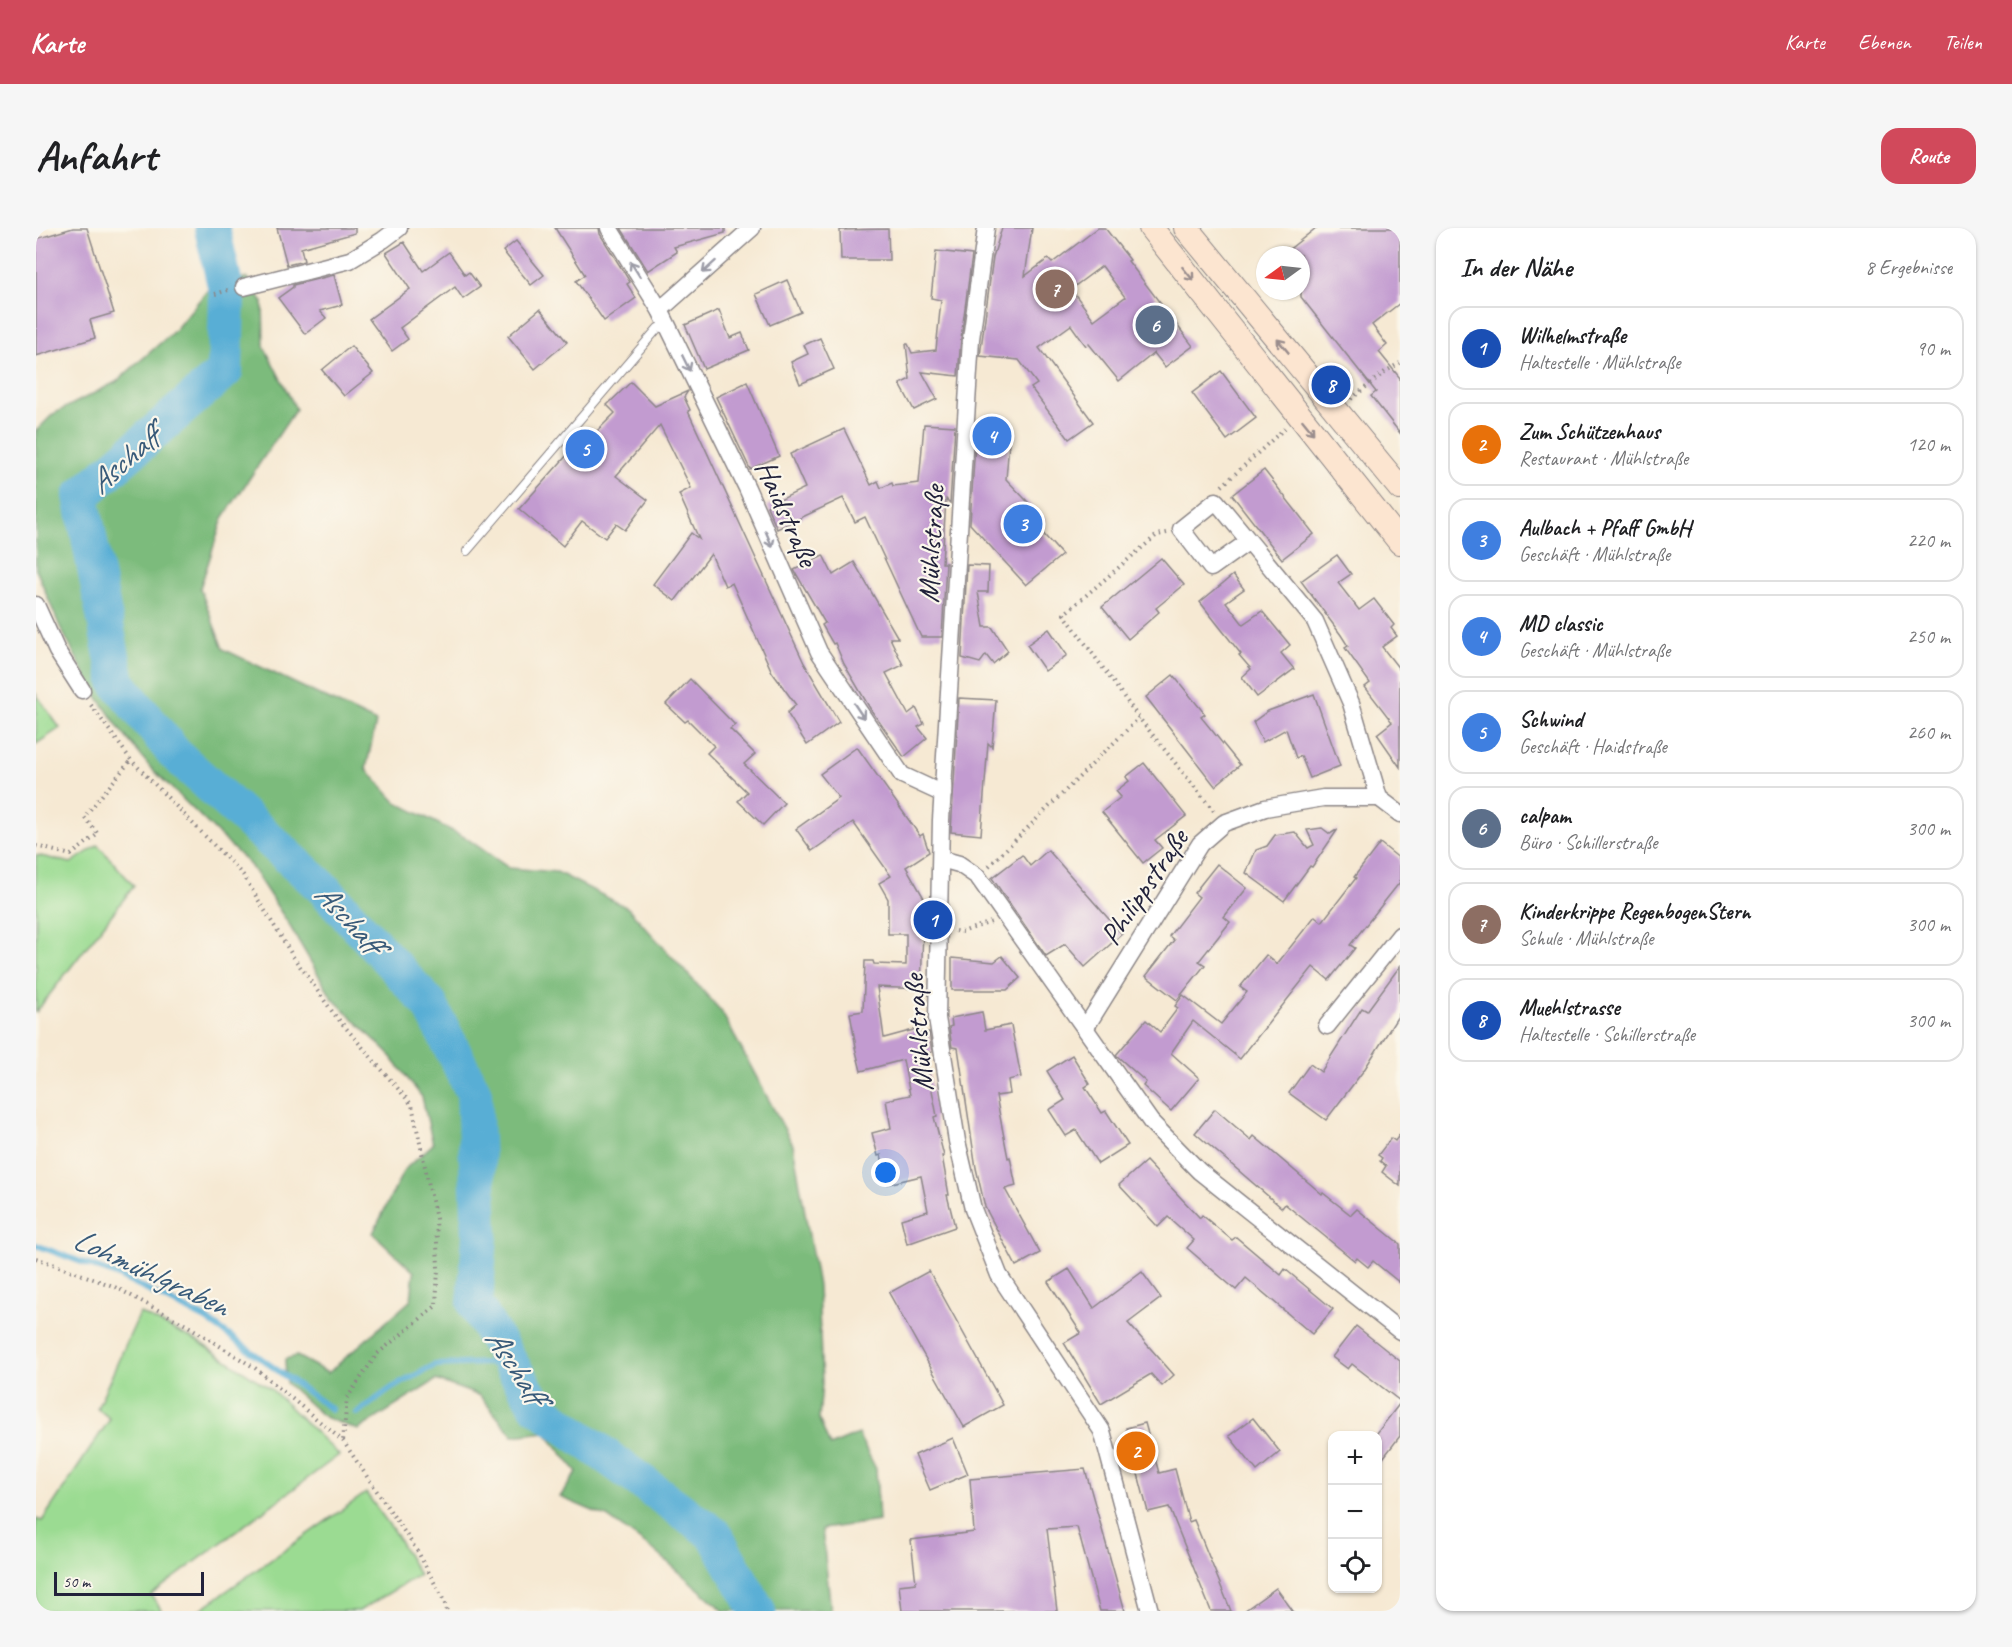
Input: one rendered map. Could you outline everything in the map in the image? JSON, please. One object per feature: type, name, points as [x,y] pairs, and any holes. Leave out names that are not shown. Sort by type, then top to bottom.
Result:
[{"type":"main road","points":[[1151,228],[1400,542]]},
{"type":"main road","points":[[1186,228],[1400,488]]},
{"type":"street","points":[[244,287],[350,260],[384,240],[399,228]]},
{"type":"street","name":"Haidstraße","points":[[609,228],[669,327],[747,488],[819,652],[902,776],[943,794]]},
{"type":"street","points":[[660,310],[752,228]]},
{"type":"street","name":"Mühlstraße","points":[[986,228],[970,339],[941,820],[938,1018],[957,1140],[973,1209],[999,1275],[1102,1431],[1150,1611]]},
{"type":"street","points":[[1249,541],[1211,568],[1180,529],[1216,501],[1249,541],[1315,621],[1351,703],[1379,798],[1400,814]]},
{"type":"street","points":[[36,605],[57,651],[82,690]]},
{"type":"street","name":"Philippstraße","points":[[1086,1027],[1200,844],[1224,823],[1265,808],[1323,798],[1379,798]]},
{"type":"street","points":[[941,859],[959,864],[978,877],[1151,1122],[1199,1171],[1400,1331]]},
{"type":"street","points":[[1327,1026],[1400,935]]},
{"type":"lane","points":[[467,551],[658,328],[669,327]]},
{"type":"path","points":[[1367,387],[1386,370],[1400,363]]},
{"type":"path","points":[[1216,501],[1224,483],[1298,415]]},
{"type":"path","points":[[1180,529],[1157,535],[1064,614],[1139,718],[1224,823]]},
{"type":"path","points":[[82,690],[131,760],[243,875],[294,958],[334,1014],[412,1105],[436,1219],[438,1268],[436,1306],[377,1354],[347,1398],[343,1440]]},
{"type":"path","points":[[978,877],[1139,718]]},
{"type":"path","points":[[36,846],[71,855],[98,834],[84,817],[131,760]]},
{"type":"path","points":[[962,932],[986,925],[1005,914]]},
{"type":"path","points":[[36,1258],[113,1286],[188,1326],[255,1368],[343,1440],[418,1552],[447,1611]]},
{"type":"green space","points":[[247,278],[263,302],[264,346],[296,409],[223,518],[200,588],[223,649],[376,722],[366,769],[396,802],[466,838],[509,868],[557,872],[628,908],[721,1011],[793,1145],[818,1286],[822,1383],[819,1419],[830,1446],[858,1434],[876,1469],[879,1521],[822,1529],[831,1611],[724,1611],[655,1551],[607,1517],[560,1497],[577,1472],[545,1432],[513,1436],[480,1396],[436,1380],[358,1430],[324,1417],[286,1383],[285,1359],[297,1356],[328,1373],[411,1300],[414,1272],[373,1233],[404,1170],[433,1144],[422,1097],[388,1053],[332,998],[288,923],[250,865],[150,767],[121,731],[95,693],[60,627],[36,569],[36,431],[53,414],[116,382],[174,331],[216,280]]},
{"type":"green space","points":[[36,694],[60,728],[36,744]]},
{"type":"green space","points":[[98,845],[134,886],[36,1012],[36,855],[71,863]]},
{"type":"green space","points":[[140,1313],[199,1342],[271,1389],[339,1455],[151,1595],[162,1611],[36,1611],[36,1519],[42,1521],[110,1419],[97,1408]]},
{"type":"green space","points":[[366,1493],[393,1530],[419,1575],[359,1611],[198,1611]]},
{"type":"building","points":[[73,228],[87,228],[114,313],[90,320],[95,338],[36,356],[36,239]]},
{"type":"building","points":[[277,228],[355,228],[355,233],[301,248],[304,261],[287,265]]},
{"type":"building","points":[[555,228],[599,228],[600,234],[630,282],[627,284],[636,298],[604,321],[576,281],[585,275]]},
{"type":"building","points":[[621,228],[725,228],[725,233],[674,247],[677,252],[648,271]]},
{"type":"building","points":[[1002,228],[1032,228],[1025,276],[1048,259],[1052,263],[1098,228],[1105,228],[1193,346],[1165,367],[1154,353],[1119,381],[1089,344],[1086,346],[1071,325],[1039,348],[1093,422],[1069,439],[1031,388],[1037,384],[1019,360],[980,356],[993,257]],"holes":[[[1102,266],[1125,297],[1094,320],[1071,289]]]},
{"type":"building","points":[[1316,228],[1400,228],[1400,303],[1372,325],[1387,345],[1379,352],[1400,378],[1400,433],[1371,396],[1376,392],[1303,300],[1310,300],[1310,246],[1293,246]]},
{"type":"building","points":[[888,229],[889,260],[841,260],[840,230]]},
{"type":"building","points":[[516,241],[544,275],[531,285],[503,251]]},
{"type":"building","points":[[404,242],[423,271],[449,252],[465,275],[469,272],[480,287],[463,299],[455,287],[400,328],[408,339],[392,351],[369,319],[410,289],[386,253]]},
{"type":"building","points":[[936,251],[972,255],[958,376],[922,372],[937,399],[914,410],[900,384],[910,379],[906,344],[912,353],[936,350],[941,300],[931,298]]},
{"type":"building","points":[[334,275],[342,305],[320,311],[326,318],[305,334],[278,298],[293,285]]},
{"type":"building","points":[[787,280],[801,312],[770,325],[756,294]]},
{"type":"building","points":[[540,309],[567,342],[535,369],[508,336]]},
{"type":"building","points":[[719,310],[730,338],[742,333],[749,350],[704,369],[685,325]]},
{"type":"building","points":[[820,338],[834,369],[800,384],[791,362],[808,354],[804,345]]},
{"type":"building","points":[[351,346],[373,373],[344,396],[322,370]]},
{"type":"building","points":[[1221,371],[1256,418],[1227,440],[1192,393]]},
{"type":"building","points":[[631,382],[655,406],[688,391],[684,397],[690,410],[688,411],[804,663],[839,722],[807,745],[787,713],[796,705],[772,672],[732,583],[725,586],[711,554],[675,601],[653,584],[691,533],[699,539],[679,494],[691,488],[660,425],[616,476],[648,500],[625,530],[616,524],[605,538],[582,521],[563,546],[519,509],[585,435],[589,439],[615,413],[607,405]]},
{"type":"building","points":[[747,382],[779,456],[750,469],[716,397]]},
{"type":"building","points":[[924,424],[955,426],[950,503],[946,499],[942,563],[946,563],[942,637],[921,637],[865,517],[855,522],[843,498],[777,529],[767,506],[805,488],[790,454],[844,429],[871,485],[878,481],[881,488],[892,483],[893,486],[919,483]]},
{"type":"building","points":[[976,427],[1010,431],[1006,479],[1045,520],[1038,528],[1062,555],[1026,585],[970,524]]},
{"type":"building","points":[[1264,470],[1314,534],[1282,559],[1232,495]]},
{"type":"building","points":[[823,555],[833,575],[854,562],[898,638],[890,638],[903,665],[886,673],[908,714],[916,708],[924,724],[918,727],[927,738],[904,757],[871,710],[844,664],[835,643],[833,644],[822,625],[825,623],[794,570]]},
{"type":"building","points":[[1337,555],[1351,574],[1338,583],[1359,610],[1374,599],[1394,625],[1391,628],[1397,636],[1382,647],[1400,670],[1400,767],[1377,734],[1392,722],[1365,687],[1370,683],[1345,648],[1348,646],[1341,635],[1301,581]]},
{"type":"building","points":[[1161,558],[1184,585],[1156,608],[1159,612],[1128,639],[1102,607]]},
{"type":"building","points":[[967,565],[989,566],[988,592],[978,592],[984,627],[992,627],[1008,651],[993,664],[986,655],[980,663],[962,658]]},
{"type":"building","points":[[1233,575],[1244,589],[1226,602],[1243,624],[1262,611],[1290,645],[1281,653],[1294,669],[1257,697],[1242,677],[1251,669],[1200,602]]},
{"type":"building","points":[[1049,629],[1067,655],[1045,671],[1027,645]]},
{"type":"building","points":[[1173,675],[1205,714],[1201,717],[1240,765],[1215,786],[1146,697]]},
{"type":"building","points":[[690,679],[735,725],[730,729],[755,754],[744,764],[784,803],[763,825],[738,801],[747,792],[707,753],[714,746],[688,720],[685,722],[666,704]]},
{"type":"building","points":[[1314,694],[1340,766],[1310,778],[1301,756],[1296,758],[1286,729],[1263,742],[1253,722],[1268,711]]},
{"type":"building","points":[[959,698],[996,700],[992,747],[988,743],[981,835],[951,832]]},
{"type":"building","points":[[857,747],[920,836],[923,834],[929,852],[906,867],[924,898],[921,989],[877,987],[884,1038],[917,1029],[918,1034],[929,1032],[932,1052],[925,1054],[937,1116],[934,1117],[944,1156],[942,1156],[949,1195],[947,1195],[955,1227],[907,1244],[901,1219],[928,1211],[921,1176],[888,1184],[881,1155],[878,1156],[872,1133],[891,1128],[886,1100],[910,1095],[903,1060],[861,1071],[850,1013],[863,1011],[865,961],[873,961],[874,964],[906,965],[906,934],[888,934],[888,899],[879,883],[891,876],[853,822],[812,851],[796,829],[839,798],[820,774]]},
{"type":"building","points":[[1144,763],[1186,816],[1155,840],[1162,848],[1143,863],[1102,812],[1121,797],[1116,791],[1129,781],[1126,777]]},
{"type":"building","points":[[1322,828],[1330,834],[1338,829],[1312,867],[1310,866],[1284,901],[1246,873],[1256,850],[1267,846],[1275,835],[1295,832],[1308,848],[1314,845],[1307,830]]},
{"type":"building","points":[[1380,843],[1400,859],[1400,882],[1350,945],[1355,948],[1329,980],[1313,967],[1240,1059],[1193,1021],[1171,1053],[1199,1078],[1171,1111],[1143,1086],[1146,1082],[1116,1055],[1146,1020],[1160,1032],[1178,1008],[1175,1006],[1183,995],[1221,1024],[1247,992],[1240,987],[1266,955],[1277,964],[1315,916],[1322,922]]},
{"type":"building","points":[[1048,850],[1122,934],[1085,967],[1065,944],[1046,956],[992,878],[1022,855],[1030,866]]},
{"type":"building","points":[[1217,864],[1247,888],[1224,917],[1230,922],[1199,961],[1205,965],[1177,1000],[1146,976],[1174,940],[1169,936],[1199,897],[1194,893]]},
{"type":"building","points":[[1002,956],[1020,978],[1007,990],[952,990],[952,958],[994,962]]},
{"type":"building","points":[[1400,966],[1400,1013],[1364,1070],[1326,1120],[1289,1093],[1310,1064],[1321,1072],[1362,1008],[1367,1011]]},
{"type":"building","points":[[982,1012],[985,1030],[1011,1025],[1021,1077],[1008,1080],[1010,1094],[996,1096],[1016,1186],[1005,1189],[1040,1253],[1016,1266],[985,1207],[976,1168],[958,1048],[952,1047],[949,1027],[952,1026],[951,1018]]},
{"type":"building","points":[[1072,1055],[1090,1084],[1085,1087],[1102,1113],[1106,1111],[1128,1145],[1098,1164],[1076,1130],[1066,1136],[1049,1110],[1065,1100],[1047,1071]]},
{"type":"building","points":[[1215,1109],[1251,1140],[1254,1136],[1322,1194],[1351,1215],[1357,1209],[1400,1244],[1400,1283],[1373,1261],[1368,1267],[1357,1258],[1355,1261],[1285,1204],[1282,1208],[1195,1133]]},
{"type":"building","points":[[1400,1134],[1400,1186],[1382,1172],[1386,1166],[1380,1161],[1382,1158],[1378,1155],[1391,1138],[1395,1141]]},
{"type":"building","points":[[1146,1161],[1200,1218],[1202,1215],[1232,1240],[1236,1237],[1281,1275],[1285,1269],[1333,1309],[1312,1334],[1246,1278],[1236,1290],[1187,1248],[1194,1240],[1168,1217],[1158,1227],[1119,1185]]},
{"type":"building","points":[[1069,1269],[1094,1308],[1142,1272],[1161,1298],[1128,1323],[1174,1375],[1162,1386],[1151,1374],[1101,1404],[1064,1343],[1081,1333],[1048,1282]]},
{"type":"building","points":[[929,1271],[1003,1405],[964,1427],[889,1293]]},
{"type":"building","points":[[1356,1326],[1400,1361],[1400,1401],[1352,1364],[1348,1369],[1332,1357]]},
{"type":"building","points":[[1400,1403],[1400,1436],[1382,1459],[1382,1431],[1379,1431]]},
{"type":"building","points":[[1253,1418],[1280,1452],[1257,1471],[1229,1436]]},
{"type":"building","points":[[1145,1423],[1159,1473],[1175,1469],[1189,1522],[1194,1520],[1231,1611],[1211,1611],[1169,1507],[1148,1512],[1126,1428]]},
{"type":"building","points":[[953,1438],[968,1474],[930,1490],[915,1455]]},
{"type":"building","points":[[1085,1469],[1125,1611],[1100,1611],[1077,1527],[1047,1529],[1057,1611],[902,1611],[899,1585],[916,1583],[911,1540],[974,1532],[970,1479]]},
{"type":"building","points":[[1276,1588],[1293,1611],[1244,1611]]},
{"type":"waterway","name":"Aschaff","points":[[212,228],[227,294],[225,371],[81,496],[117,682],[175,754],[324,889],[430,1005],[474,1093],[480,1235],[475,1304],[537,1406],[714,1534],[758,1611]]},
{"type":"waterway","name":"Lohmühlgraben","points":[[36,1245],[116,1275],[206,1319],[331,1409]]},
{"type":"waterway","name":"Lohmühlgraben","points":[[357,1413],[392,1388],[435,1365],[489,1363],[514,1369]]},
{"type":"place","name":"Kinderkrippe RegenbogenStern","points":[[1055,289]]},
{"type":"place","name":"calpam","points":[[1155,325]]},
{"type":"place","name":"Muehlstrasse","points":[[1331,385]]},
{"type":"place","name":"MD classic","points":[[992,436]]},
{"type":"place","name":"Schwind","points":[[585,449]]},
{"type":"place","name":"Aulbach + Pfaff GmbH","points":[[1023,524]]},
{"type":"place","name":"Wilhelmstraße","points":[[933,920]]},
{"type":"place","name":"Zum Schützenhaus","points":[[1136,1451]]}]
